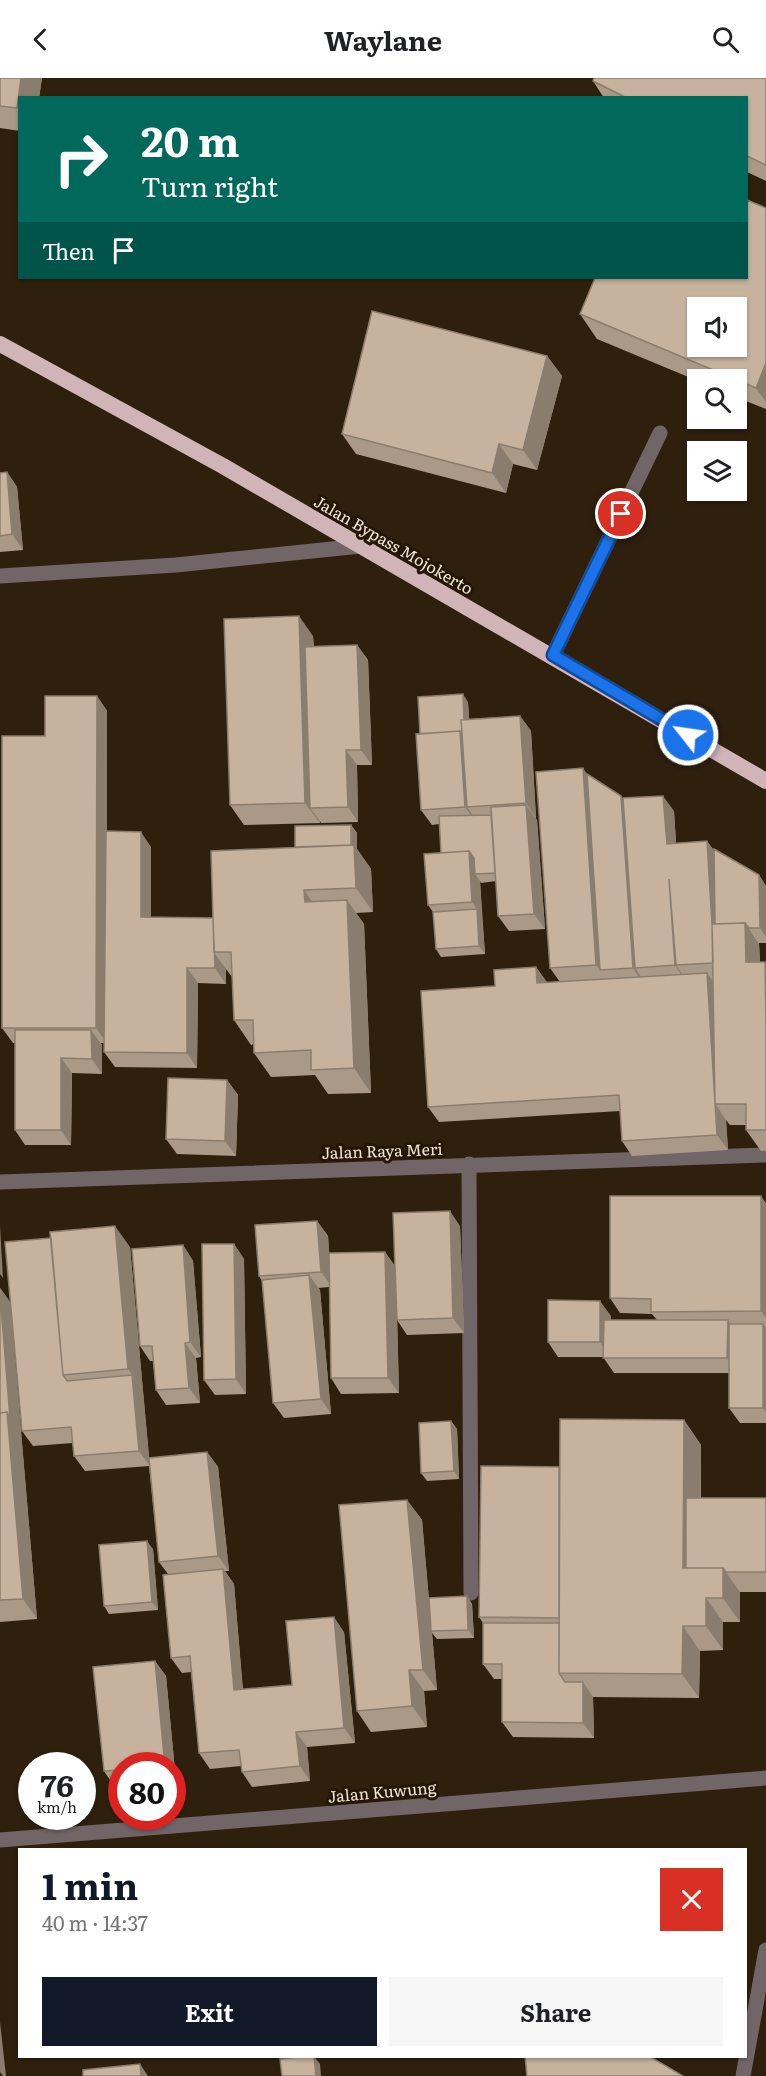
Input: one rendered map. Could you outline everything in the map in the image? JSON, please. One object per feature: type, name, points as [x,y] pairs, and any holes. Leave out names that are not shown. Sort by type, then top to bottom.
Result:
[{"type":"highway","name":"Jalan Bypass Mojokerto","points":[[0,344],[223,466],[553,655],[766,781]]},
{"type":"street","points":[[553,655],[660,433]]},
{"type":"street","points":[[0,576],[176,565],[361,546]]},
{"type":"street","name":"Jalan Raya Meri","points":[[0,1182],[766,1155]]},
{"type":"street","points":[[470,1164],[471,1593]]},
{"type":"street","name":"Jalan Kuwung","points":[[0,1840],[766,1778]]},
{"type":"street","points":[[747,2054],[766,1950]]},
{"type":"street","points":[[743,2076],[746,2058]]},
{"type":"building","points":[[0,78],[21,78],[17,108],[0,106]]},
{"type":"building","points":[[594,78],[766,78],[766,165],[748,156],[748,96],[623,96],[593,81]]},
{"type":"building","points":[[748,200],[766,208],[766,363],[756,388],[747,384],[747,369],[711,369],[580,314],[595,279],[748,279]]},
{"type":"building","points":[[372,311],[547,356],[523,450],[499,444],[492,473],[342,434]]},
{"type":"building","points":[[7,472],[12,534],[0,536],[0,473]]},
{"type":"building","points":[[299,616],[305,803],[230,805],[224,619]]},
{"type":"building","points":[[357,645],[361,750],[346,750],[348,807],[310,808],[305,647]]},
{"type":"building","points":[[463,694],[462,734],[460,731],[420,734],[418,697]]},
{"type":"building","points":[[45,696],[97,696],[96,1028],[2,1028],[2,736],[45,736]]},
{"type":"building","points":[[520,716],[526,803],[467,807],[461,720]]},
{"type":"building","points":[[460,731],[465,807],[421,810],[416,734]]},
{"type":"building","points":[[583,768],[596,965],[550,968],[536,772]]},
{"type":"building","points":[[587,774],[621,796],[633,968],[600,970]]},
{"type":"building","points":[[663,796],[667,844],[707,841],[713,963],[676,965],[669,879],[675,965],[635,968],[623,798]]},
{"type":"building","points":[[526,805],[534,914],[498,916],[491,807]]},
{"type":"building","points":[[491,815],[495,873],[475,874],[474,858],[469,851],[441,853],[439,816]]},
{"type":"building","points":[[351,825],[351,845],[295,847],[295,826]]},
{"type":"building","points":[[106,831],[141,832],[141,917],[213,918],[215,968],[187,968],[187,1053],[104,1052]]},
{"type":"building","points":[[354,845],[356,888],[304,890],[305,902],[347,900],[354,1068],[311,1070],[311,1050],[254,1053],[253,1020],[234,1020],[231,952],[214,952],[211,851]]},
{"type":"building","points":[[714,849],[759,875],[760,928],[749,928],[745,923],[715,924]]},
{"type":"building","points":[[469,851],[472,902],[428,905],[424,854]]},
{"type":"building","points":[[477,909],[479,946],[436,949],[433,912]]},
{"type":"building","points":[[745,923],[746,962],[765,962],[766,1130],[746,1130],[746,1104],[715,1104],[712,924]]},
{"type":"building","points":[[536,967],[537,983],[707,973],[717,1135],[622,1141],[619,1095],[428,1107],[421,991],[495,986],[494,970]]},
{"type":"building","points":[[15,1030],[91,1030],[92,1059],[61,1058],[61,1130],[15,1130]]},
{"type":"building","points":[[168,1078],[227,1080],[225,1141],[166,1139]]},
{"type":"building","points":[[610,1196],[761,1196],[761,1311],[651,1312],[651,1299],[610,1298]]},
{"type":"building","points":[[450,1211],[453,1318],[397,1320],[393,1213]]},
{"type":"building","points":[[317,1221],[321,1272],[259,1276],[255,1225]]},
{"type":"building","points":[[115,1226],[128,1369],[63,1375],[50,1232]]},
{"type":"building","points":[[51,1238],[63,1375],[67,1381],[132,1375],[139,1451],[74,1456],[71,1427],[22,1431],[5,1242]]},
{"type":"building","points":[[202,1244],[234,1244],[236,1379],[204,1380]]},
{"type":"building","points":[[183,1245],[190,1342],[185,1343],[189,1388],[156,1390],[152,1346],[140,1346],[132,1249]]},
{"type":"building","points":[[385,1252],[388,1378],[331,1378],[329,1253]]},
{"type":"building","points":[[309,1275],[321,1399],[273,1403],[262,1280]]},
{"type":"building","points":[[0,1293],[10,1418],[7,1412],[0,1413]]},
{"type":"building","points":[[548,1300],[600,1301],[600,1342],[548,1342]]},
{"type":"building","points":[[604,1320],[728,1320],[727,1358],[603,1358]]},
{"type":"building","points":[[729,1324],[763,1324],[763,1408],[729,1408]]},
{"type":"building","points":[[7,1412],[23,1599],[0,1600],[0,1413]]},
{"type":"building","points":[[560,1419],[684,1420],[683,1568],[723,1568],[723,1598],[706,1598],[706,1626],[683,1626],[682,1674],[559,1673]]},
{"type":"building","points":[[451,1421],[454,1471],[421,1473],[419,1423]]},
{"type":"building","points":[[207,1452],[218,1556],[159,1562],[149,1458]]},
{"type":"building","points":[[481,1466],[559,1467],[559,1618],[479,1617]]},
{"type":"building","points":[[686,1498],[766,1498],[766,1572],[726,1572],[723,1568],[686,1568]]},
{"type":"building","points":[[407,1500],[423,1670],[409,1670],[412,1706],[357,1711],[339,1505]]},
{"type":"building","points":[[147,1541],[152,1602],[104,1606],[99,1545]]},
{"type":"building","points":[[223,1569],[234,1690],[292,1685],[286,1621],[334,1617],[344,1728],[296,1732],[300,1766],[242,1772],[239,1750],[199,1753],[190,1656],[171,1658],[163,1575]]},
{"type":"building","points":[[467,1596],[468,1630],[431,1631],[429,1598]]},
{"type":"building","points":[[483,1623],[559,1623],[559,1673],[565,1682],[583,1682],[583,1723],[502,1722],[502,1664],[483,1664]]},
{"type":"building","points":[[155,1661],[164,1752],[108,1752],[108,1771],[104,1771],[93,1667]]},
{"type":"building","points":[[314,2058],[316,2076],[282,2076],[280,2059]]},
{"type":"building","points":[[525,2058],[652,2058],[683,2076],[527,2076]]},
{"type":"building","points":[[140,2064],[141,2076],[83,2076],[83,2070]]},
{"type":"route","points":[[621,514],[553,655],[688,735]]}]
